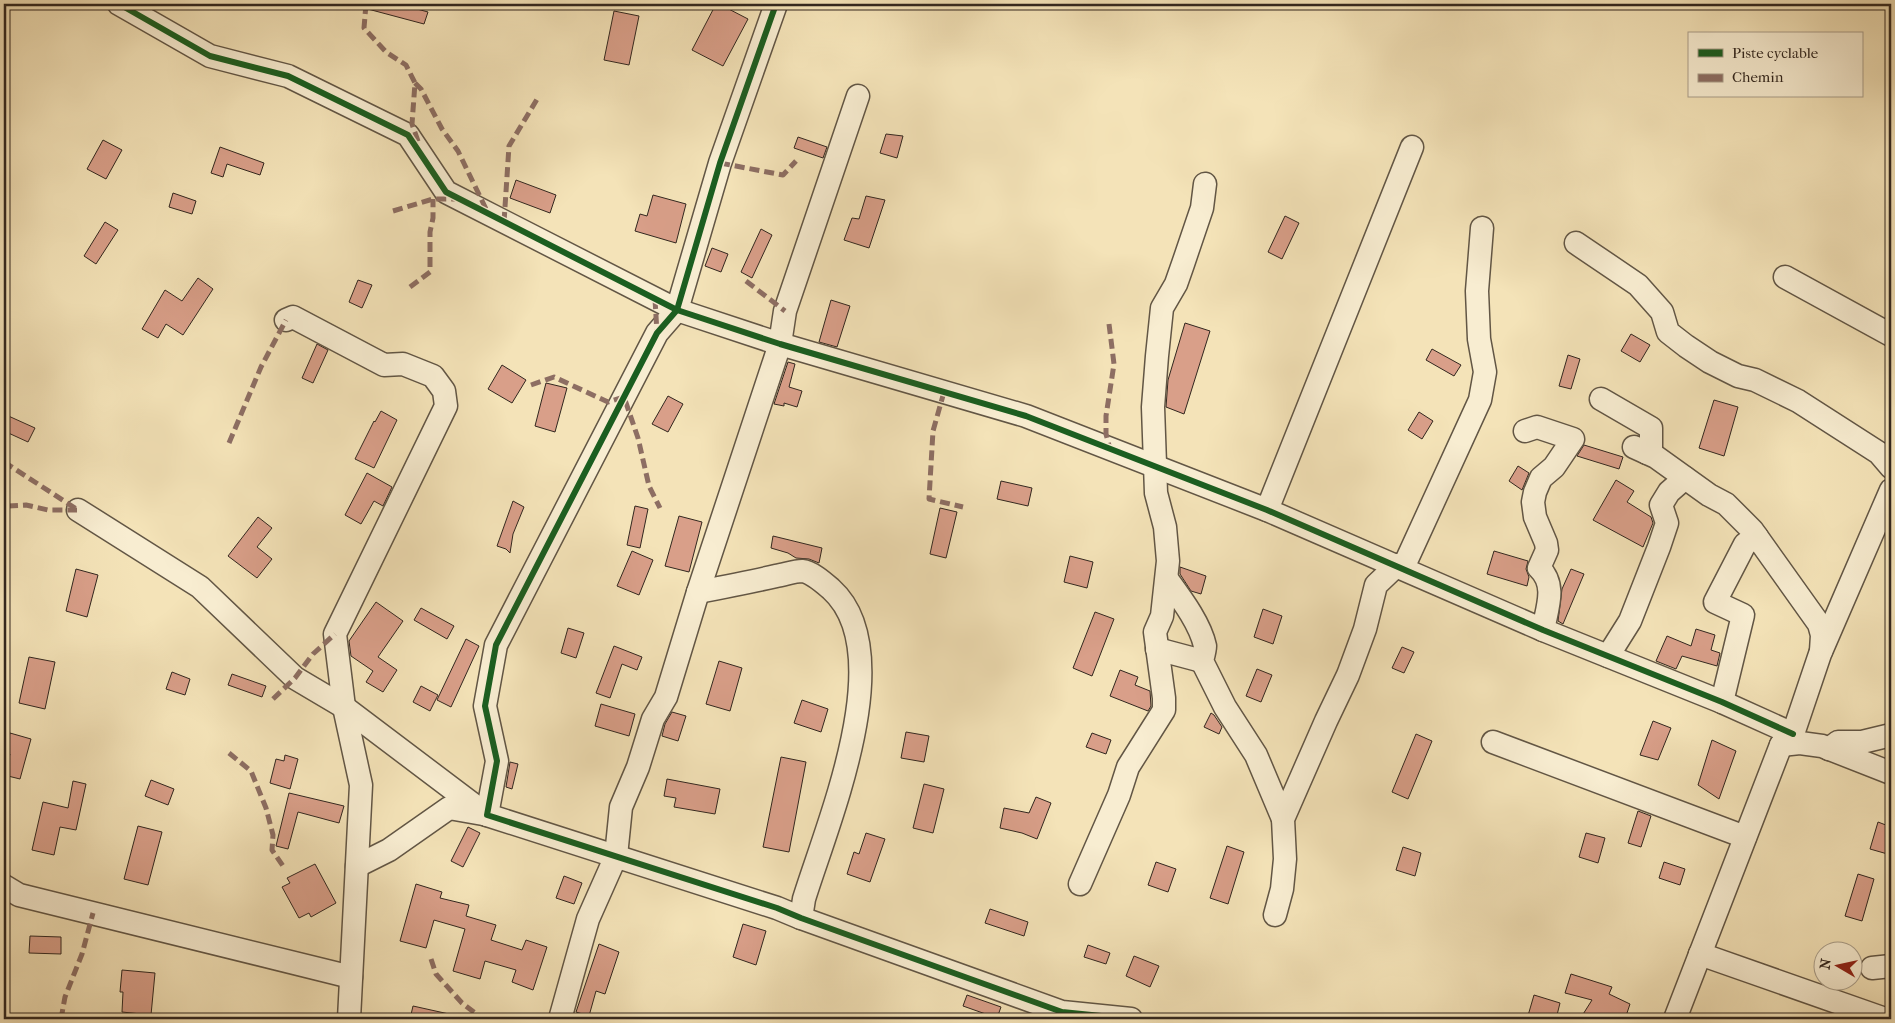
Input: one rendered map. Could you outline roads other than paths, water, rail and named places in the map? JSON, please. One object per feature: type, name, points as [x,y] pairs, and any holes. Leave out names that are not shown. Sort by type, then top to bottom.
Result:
[{"type":"street","points":[[119,4],[210,56],[288,76],[408,135],[446,192],[677,310],[780,344],[1026,416],[1267,510],[1543,630],[1722,702],[1787,739],[1822,746],[1891,773]]},
{"type":"street","points":[[487,815],[498,761],[485,706],[496,645],[657,333],[677,310],[720,163],[776,4]]},
{"type":"street","points":[[560,1019],[588,919],[616,856],[622,807],[638,768],[653,719],[666,697],[698,592],[780,344],[785,311],[858,96]]},
{"type":"street","points":[[1267,510],[1412,147]]},
{"type":"street","points":[[1080,884],[1119,795],[1128,767],[1164,710],[1155,632],[1162,616],[1168,561],[1165,527],[1156,493],[1153,407],[1162,308],[1176,284],[1184,264],[1202,208],[1205,184]]},
{"type":"street","points":[[1283,819],[1348,675],[1365,629],[1376,585],[1400,567],[1480,400],[1485,372],[1479,339],[1478,291],[1482,228]]},
{"type":"street","points":[[1576,243],[1638,285],[1662,312],[1668,332],[1686,346],[1710,362],[1738,376],[1755,380],[1798,401],[1878,453],[1891,467]]},
{"type":"street","points":[[1785,277],[1891,335]]},
{"type":"street","points":[[286,320],[293,317],[384,365],[403,364],[432,376],[444,391],[446,406],[335,634],[344,707],[361,786],[349,1019]]},
{"type":"street","points":[[1601,399],[1651,428],[1651,450],[1640,450],[1656,457],[1709,495],[1726,504],[1757,538],[1819,624],[1822,635],[1820,654]]},
{"type":"street","points":[[1525,431],[1538,427],[1573,439],[1554,466],[1541,478],[1533,502],[1535,517],[1546,543],[1546,550],[1539,568],[1550,585],[1550,598],[1543,630]]},
{"type":"street","points":[[1608,656],[1630,621],[1659,547],[1667,523],[1661,505],[1669,492],[1685,478]]},
{"type":"street","points":[[1674,1019],[1745,837],[1787,739],[1820,654],[1890,496]]},
{"type":"street","points":[[78,510],[200,587],[295,678],[344,707],[487,815]]},
{"type":"street","points":[[1722,702],[1743,615],[1715,602],[1745,544],[1757,538]]},
{"type":"street","points":[[698,592],[803,571],[822,581],[840,598],[853,622],[861,664],[853,735],[844,775],[804,899],[801,918]]},
{"type":"street","points":[[1167,579],[1185,605],[1205,647],[1202,661],[1225,707],[1256,755],[1283,819],[1284,866],[1282,889],[1275,916]]},
{"type":"street","points":[[1162,616],[1185,605]]},
{"type":"street","points":[[1157,649],[1202,661]]},
{"type":"street","points":[[1829,749],[1838,742],[1862,742],[1891,735]]},
{"type":"street","points":[[1493,742],[1745,837]]},
{"type":"street","points":[[1853,758],[1866,751],[1891,744]]},
{"type":"street","points":[[357,866],[389,850],[449,808],[487,815],[777,908],[1062,1012],[1131,1019]]},
{"type":"street","points":[[4,886],[19,895],[351,978]]},
{"type":"street","points":[[1700,954],[1885,1019]]}]
